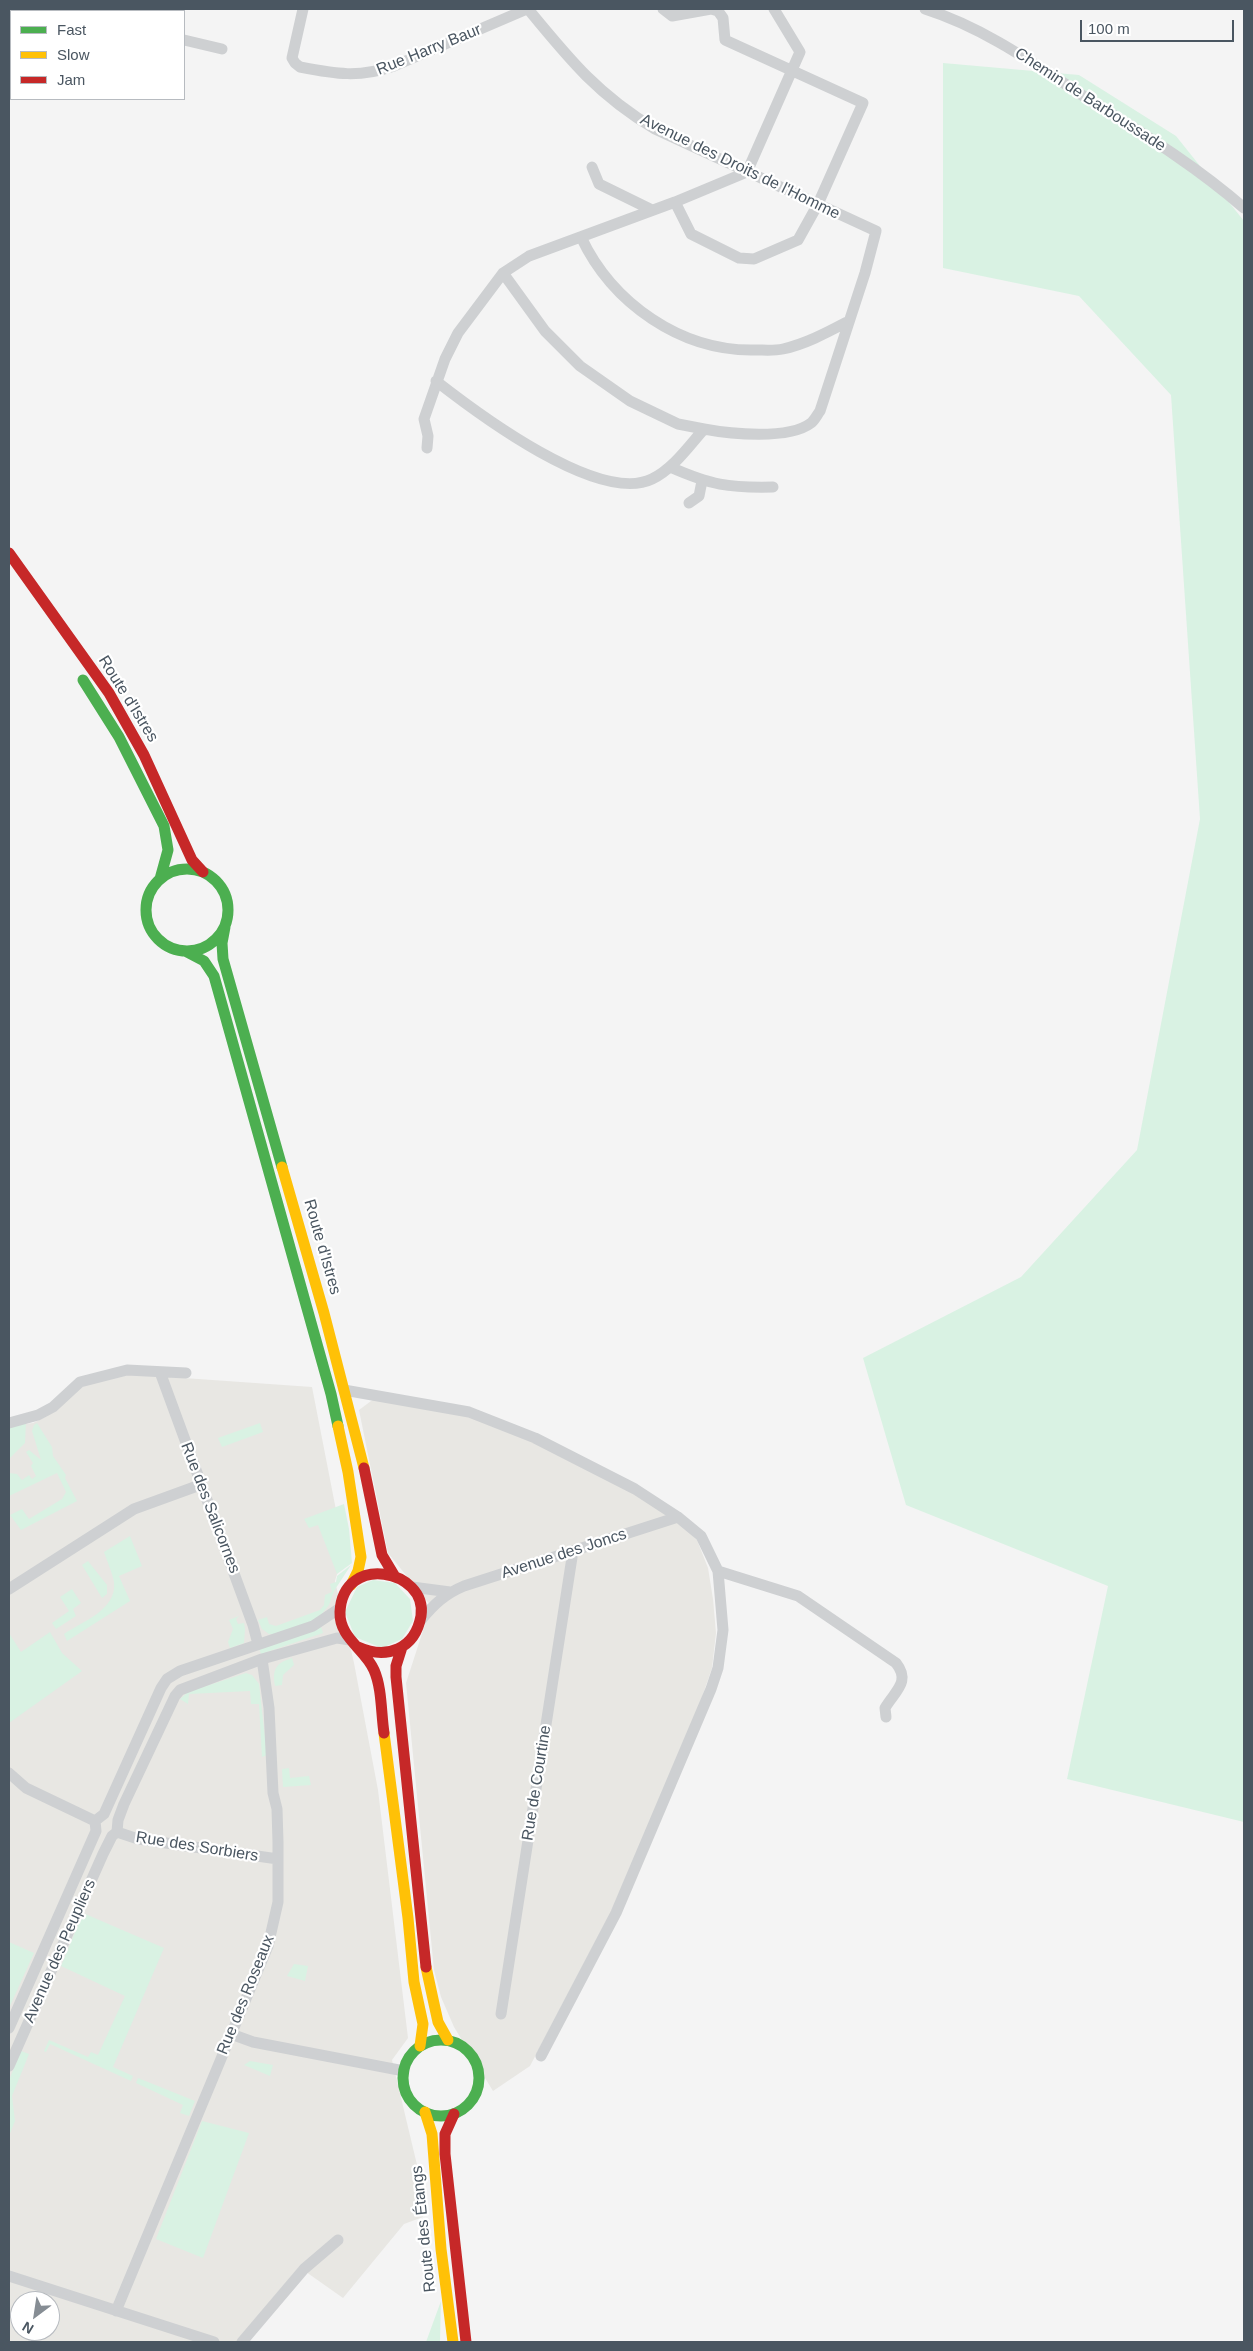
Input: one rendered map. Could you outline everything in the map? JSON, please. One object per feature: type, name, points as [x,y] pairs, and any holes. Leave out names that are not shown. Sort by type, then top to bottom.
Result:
[{"type":"main road","name":"Route d'Istres","points":[[9,553],[109,694],[144,755],[192,860],[203,872]]},
{"type":"main road","name":"Route d'Istres","points":[[74,667],[97,699],[134,764],[162,823],[168,846],[165,866],[160,879]]},
{"type":"main road","points":[[180,869],[203,872],[214,878],[223,889],[228,901],[225,927],[215,940],[201,949],[185,951],[173,948],[162,942],[154,933],[147,920],[146,905],[148,898],[160,879],[169,872],[180,869]]},
{"type":"main road","name":"Route d'Istres","points":[[225,927],[222,943],[223,959],[324,1313],[360,1450],[382,1555],[394,1575]]},
{"type":"main road","name":"Route d'Istres","points":[[185,951],[204,961],[214,976],[331,1394],[348,1472],[361,1557],[358,1571],[351,1585]]},
{"type":"main road","points":[[354,1644],[369,1652],[381,1654],[393,1652],[402,1647],[418,1630],[421,1620],[420,1603],[412,1587],[394,1575],[376,1573],[358,1579],[346,1592],[340,1608],[340,1620],[354,1644],[372,1665],[378,1688],[407,1909],[414,1982],[424,2024],[420,2046]]},
{"type":"main road","points":[[402,1647],[396,1666],[396,1677],[427,1980],[438,2022],[448,2040]]},
{"type":"main road","points":[[448,2040],[462,2046],[473,2056],[480,2075],[479,2085],[473,2098],[463,2109],[454,2114],[435,2115],[417,2107],[406,2091],[404,2071],[412,2053],[420,2046],[429,2042],[448,2040]]},
{"type":"main road","name":"Route des Étangs","points":[[425,2112],[432,2134],[441,2248],[453,2342]]},
{"type":"main road","name":"Route des Étangs","points":[[454,2114],[445,2134],[445,2154],[466,2342]]},
{"type":"street","name":"Rue Harry Baur","points":[[303,9],[292,58],[294,63],[320,71],[353,75],[373,73],[394,66],[528,9]]},
{"type":"street","name":"Avenue des Droits de l'Homme","points":[[528,9],[596,87],[624,110],[655,129],[876,231],[849,322]]},
{"type":"street","points":[[663,9],[672,16],[711,9],[718,11],[723,18],[725,40],[863,103],[818,204],[798,240],[754,259],[739,258],[691,234],[675,202]]},
{"type":"street","points":[[427,448],[428,436],[424,419],[436,381],[458,333],[502,273],[529,256],[675,202],[747,172],[800,52],[774,9]]},
{"type":"street","name":"Chemin de Barboussade","points":[[925,9],[958,22],[999,42],[1182,160],[1244,208]]},
{"type":"street","points":[[185,40],[222,49]]},
{"type":"street","points":[[592,167],[599,184],[652,210]]},
{"type":"street","points":[[581,237],[592,259],[632,304],[653,321],[680,335],[711,346],[744,350],[781,349],[810,340],[849,322]]},
{"type":"street","points":[[502,273],[546,331],[580,366],[630,401],[678,424],[718,432],[773,434],[796,431],[811,423],[820,411],[849,322]]},
{"type":"street","points":[[436,381],[501,428],[540,452],[595,477],[622,483],[637,484],[652,479],[670,467],[704,429]]},
{"type":"street","points":[[670,467],[702,481],[737,488],[773,487]]},
{"type":"street","points":[[689,503],[700,496],[702,481]]},
{"type":"street","points":[[9,1423],[38,1415],[53,1407],[80,1382],[127,1370],[186,1373]]},
{"type":"street","name":"Rue des Salicornes","points":[[160,1372],[200,1485],[253,1624],[258,1644]]},
{"type":"street","points":[[344,1390],[469,1412],[535,1438],[635,1489],[678,1517],[701,1536],[718,1571],[723,1630],[718,1668],[712,1689],[616,1913],[540,2056]]},
{"type":"street","points":[[9,1589],[134,1509],[200,1485]]},
{"type":"street","name":"Avenue des Joncs","points":[[421,1620],[435,1603],[450,1592],[678,1517]]},
{"type":"street","name":"Rue de Courtine","points":[[501,2014],[573,1551]]},
{"type":"street","points":[[718,1571],[798,1596],[896,1663],[903,1671],[903,1683],[885,1708],[886,1718]]},
{"type":"street","name":"Avenue des Joncs","points":[[412,1587],[450,1592]]},
{"type":"street","name":"Avenue des Peupliers","points":[[9,2028],[98,1822],[160,1688],[167,1679],[180,1671],[313,1626],[340,1608]]},
{"type":"street","name":"Avenue des Peupliers","points":[[9,2066],[175,1696],[180,1690],[262,1659],[337,1638],[354,1644]]},
{"type":"street","name":"Rue des Roseaux","points":[[116,2311],[268,1946],[278,1902],[277,1809],[272,1792],[269,1708],[262,1659]]},
{"type":"street","points":[[9,1774],[26,1788],[98,1822]]},
{"type":"street","points":[[109,1814],[115,1829],[100,1836],[98,1822],[109,1814]]},
{"type":"street","name":"Rue des Sorbiers","points":[[115,1829],[138,1838],[278,1859]]},
{"type":"street","points":[[231,2034],[253,2042],[404,2071]]},
{"type":"street","points":[[246,2338],[304,2269],[338,2240]]},
{"type":"street","points":[[9,2276],[214,2342]]},
{"type":"shaded area","points":[[127,1374],[312,1387],[344,1551],[335,1581],[354,1663],[378,1790],[408,2038],[392,2060],[418,2169],[423,2217],[404,2224],[343,2298],[299,2267],[236,2342],[9,2342],[9,1426],[33,1423],[47,1416],[80,1387]]},
{"type":"shaded area","points":[[375,1398],[468,1414],[535,1439],[613,1480],[675,1518],[697,1540],[708,1568],[716,1633],[712,1668],[700,1703],[611,1912],[530,2066],[493,2091],[454,2027],[441,1997],[434,1970],[406,1683],[431,1606],[388,1553],[359,1410]]},
{"type":"green space","points":[[943,63],[1079,75],[1176,136],[1244,221],[1244,1822],[1067,1779],[1108,1586],[906,1505],[863,1358],[1021,1277],[1137,1150],[1200,819],[1171,395],[1079,296],[943,268]]},
{"type":"green space","points":[[26,1422],[25,1443],[9,1459],[9,1427]]},
{"type":"green space","points":[[37,1423],[52,1447],[53,1456],[66,1475],[65,1478],[77,1501],[21,1530],[10,1515],[22,1509],[29,1519],[62,1499],[66,1492],[57,1473],[9,1496],[9,1473],[17,1474],[22,1480],[29,1475],[32,1479],[36,1476],[31,1466],[33,1463],[26,1452],[29,1450],[41,1460],[32,1431]]},
{"type":"green space","points":[[260,1423],[263,1432],[222,1447],[218,1438]]},
{"type":"green space","points":[[344,1504],[349,1529],[352,1563],[337,1574],[318,1525],[309,1528],[304,1519]]},
{"type":"green space","points":[[130,1536],[142,1566],[119,1576],[130,1601],[67,1641],[64,1634],[97,1614],[110,1600],[114,1582],[104,1552]]},
{"type":"green space","points":[[88,1561],[107,1585],[107,1594],[102,1598],[82,1565]]},
{"type":"green space","points":[[351,1565],[334,1591],[329,1605],[317,1620],[277,1634],[269,1634],[262,1629],[258,1620],[267,1617],[269,1624],[276,1626],[320,1610],[324,1605],[325,1595],[332,1592],[330,1584],[336,1582],[337,1576]]},
{"type":"green space","points":[[373,1580],[395,1583],[410,1599],[413,1621],[402,1639],[382,1648],[355,1637],[345,1612],[357,1587]]},
{"type":"green space","points":[[72,1589],[81,1603],[73,1609],[76,1616],[56,1629],[52,1623],[69,1611],[60,1597]]},
{"type":"green space","points":[[239,1616],[236,1619],[238,1624],[244,1623],[244,1643],[230,1648],[228,1642],[233,1629],[229,1620]]},
{"type":"green space","points":[[321,1627],[323,1633],[261,1654],[259,1648]]},
{"type":"green space","points":[[50,1632],[62,1653],[82,1671],[9,1723],[9,1633],[21,1652]]},
{"type":"green space","points":[[292,1658],[294,1665],[283,1675],[282,1685],[275,1686],[274,1675],[276,1668],[282,1662]]},
{"type":"green space","points":[[246,1673],[252,1675],[259,1684],[267,1755],[262,1757],[259,1704],[251,1704],[250,1691],[189,1694],[188,1704],[180,1699],[188,1692]]},
{"type":"green space","points":[[289,1768],[290,1778],[309,1776],[311,1785],[283,1787],[282,1769]]},
{"type":"green space","points":[[83,1913],[164,1948],[113,2067],[133,2076],[131,2081],[50,2044],[46,2052],[44,2051],[49,2040],[88,2057],[91,2052],[98,2055],[125,1996],[61,1966]]},
{"type":"green space","points":[[9,1942],[34,1953],[9,2008]]},
{"type":"green space","points":[[294,1964],[308,1966],[305,1981],[287,1976]]},
{"type":"green space","points":[[21,2051],[29,2054],[12,2096],[15,2121],[9,2136],[9,2080]]},
{"type":"green space","points":[[250,2061],[273,2065],[270,2076],[244,2065]]},
{"type":"green space","points":[[138,2078],[195,2101],[189,2116],[180,2113],[183,2105],[136,2083]]},
{"type":"green space","points":[[202,2121],[249,2133],[203,2258],[156,2239]]},
{"type":"green space","points":[[441,2301],[440,2342],[426,2342]]},
{"type":"traffic: fast","points":[[83,680],[119,737],[164,826],[168,850],[160,879]]},
{"type":"traffic: fast","points":[[187,869],[203,872],[216,881],[225,894],[228,910],[225,926],[216,939],[203,948],[187,951],[171,948],[158,939],[149,926],[146,910],[149,894],[158,881],[171,872],[187,869]]},
{"type":"traffic: fast","points":[[225,927],[222,943],[223,959],[282,1167]]},
{"type":"traffic: fast","points":[[185,951],[204,961],[214,976],[331,1394],[338,1426]]},
{"type":"traffic: fast","points":[[441,2040],[456,2043],[468,2051],[476,2063],[479,2078],[476,2093],[468,2105],[456,2113],[441,2116],[426,2113],[414,2105],[406,2093],[403,2078],[406,2063],[414,2051],[426,2043],[441,2040]]},
{"type":"traffic: slow","points":[[282,1167],[324,1313],[364,1468]]},
{"type":"traffic: slow","points":[[338,1426],[348,1472],[361,1557],[358,1571],[351,1585]]},
{"type":"traffic: slow","points":[[384,1733],[408,1918],[414,1982],[423,2024],[420,2046]]},
{"type":"traffic: slow","points":[[426,1967],[438,2022],[448,2040]]},
{"type":"traffic: slow","points":[[425,2112],[432,2134],[441,2249],[453,2342]]},
{"type":"traffic: jam","points":[[9,553],[109,693],[144,755],[192,860],[203,872]]},
{"type":"traffic: jam","points":[[364,1468],[382,1555],[394,1575]]},
{"type":"traffic: jam","points":[[358,1647],[369,1651],[389,1652],[398,1649],[413,1637],[421,1616],[420,1600],[412,1588],[399,1579],[384,1574],[369,1575],[355,1581],[345,1593],[340,1612],[344,1629],[370,1663],[377,1677],[384,1733]]},
{"type":"traffic: jam","points":[[402,1647],[396,1666],[396,1677],[426,1967]]},
{"type":"traffic: jam","points":[[454,2114],[445,2134],[445,2154],[466,2342]]}]
